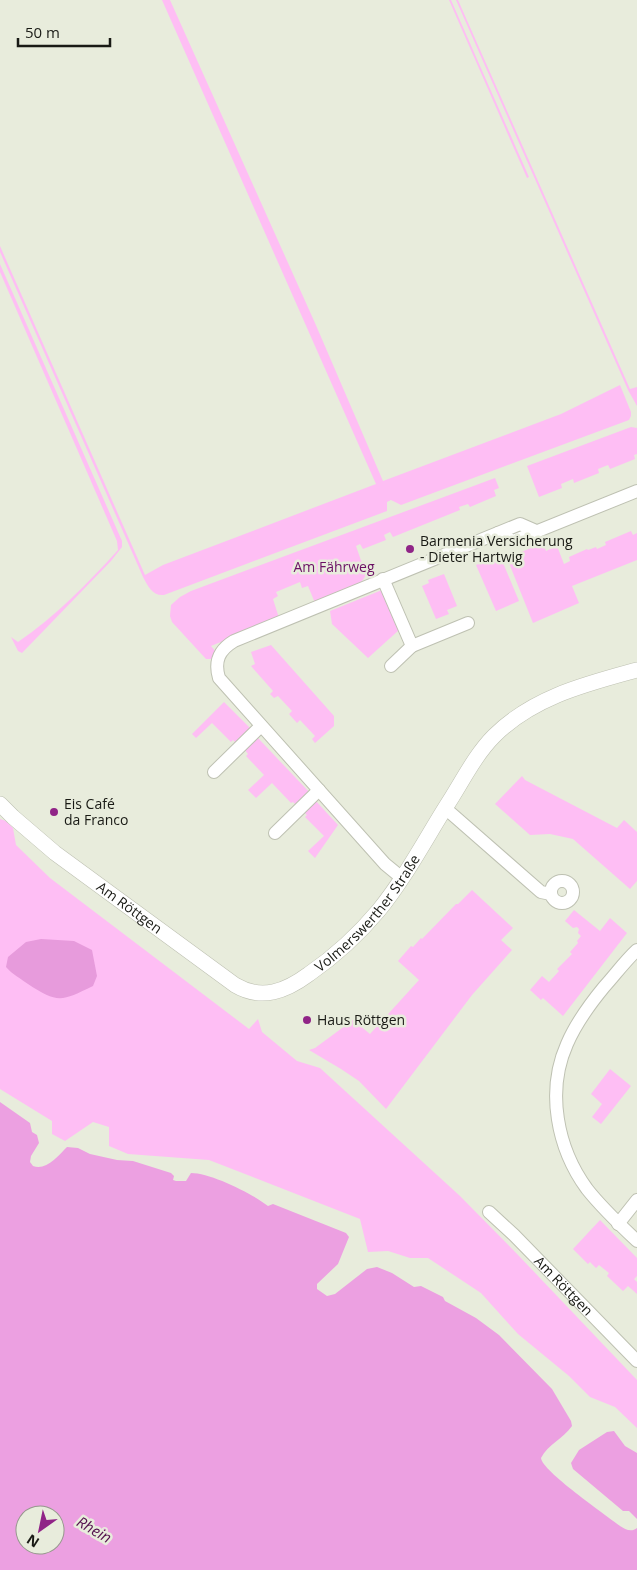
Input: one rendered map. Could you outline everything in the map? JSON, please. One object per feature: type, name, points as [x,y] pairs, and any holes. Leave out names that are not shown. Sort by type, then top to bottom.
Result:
[{"type":"street","points":[[402,878],[385,864],[219,678],[216,665],[222,651],[234,642],[498,533],[513,541],[637,491]]},
{"type":"street","points":[[383,579],[412,646]]},
{"type":"street","points":[[391,666],[412,646],[468,624]]},
{"type":"street","name":"Volmerswerther Straße","points":[[269,993],[290,986],[314,971],[337,953],[378,910],[402,878],[476,759],[492,738],[509,722],[526,710],[550,698],[586,684],[637,670]]},
{"type":"street","points":[[214,772],[261,726]]},
{"type":"street","points":[[275,832],[319,790]]},
{"type":"street","name":"Am Röttgen","points":[[0,804],[56,853],[236,986],[251,993],[269,993]]},
{"type":"street","points":[[445,808],[541,892],[551,894]]},
{"type":"street","points":[[636,954],[596,998],[572,1033],[562,1057],[556,1086],[558,1121],[568,1155],[587,1188],[618,1224],[637,1242]]},
{"type":"street","points":[[618,1224],[637,1200]]},
{"type":"street","name":"Am Röttgen","points":[[489,1212],[514,1235],[637,1361]]},
{"type":"green space","points":[[162,0],[170,0],[315,323],[383,481],[561,414],[620,385],[631,412],[629,420],[401,505],[391,500],[387,502],[387,511],[164,595],[153,592],[143,577],[0,252],[0,246],[145,575],[163,565],[376,484]]},
{"type":"green space","points":[[449,0],[451,0],[529,177],[527,178]]},
{"type":"green space","points":[[456,0],[458,0],[630,389],[637,387],[637,406],[628,390]]},
{"type":"green space","points":[[0,264],[122,541],[122,547],[111,561],[22,653],[18,651],[11,637],[18,642],[32,632],[83,587],[118,550],[117,541],[0,272]]},
{"type":"green space","points":[[631,427],[637,428],[637,454],[634,455],[635,459],[610,469],[608,465],[598,469],[599,473],[574,483],[573,479],[561,484],[562,488],[539,497],[527,466]]},
{"type":"green space","points":[[495,478],[499,488],[494,490],[496,496],[470,507],[468,504],[459,507],[460,510],[393,537],[390,532],[384,535],[386,540],[363,549],[360,544],[356,546],[366,575],[358,587],[315,603],[308,586],[302,588],[300,582],[276,592],[278,596],[273,599],[279,618],[211,646],[216,652],[213,659],[206,659],[172,622],[170,616],[171,605],[191,591]]},
{"type":"green space","points":[[631,531],[633,535],[637,533],[637,560],[572,586],[579,603],[533,623],[507,558],[543,543],[546,551],[557,546],[564,564],[570,561],[569,557],[587,549],[596,547],[597,549],[606,545],[605,542]]},
{"type":"green space","points":[[498,551],[519,601],[496,611],[476,565],[483,562],[481,558]]},
{"type":"green space","points":[[444,574],[457,606],[447,610],[449,614],[436,619],[422,586],[429,583],[428,580]]},
{"type":"green space","name":"Am Fährweg","points":[[382,590],[399,630],[368,658],[332,624],[330,611]]},
{"type":"green space","points":[[271,645],[334,716],[334,726],[315,743],[312,739],[315,736],[300,720],[297,723],[289,714],[292,711],[278,696],[274,698],[270,694],[273,691],[251,666],[255,664],[251,652]]},
{"type":"green space","points":[[224,702],[252,730],[237,744],[233,740],[231,742],[212,723],[196,738],[192,734]]},
{"type":"green space","points":[[257,737],[311,794],[297,806],[293,802],[291,803],[272,783],[256,798],[248,790],[264,775],[246,756],[248,754],[244,749]]},
{"type":"green space","points":[[522,776],[525,780],[617,828],[624,820],[637,832],[637,881],[630,889],[573,839],[550,834],[530,835],[495,804]]},
{"type":"green space","points":[[314,799],[338,825],[315,858],[308,851],[324,836],[305,817],[307,815],[302,810]]},
{"type":"green space","points":[[0,819],[6,821],[13,828],[16,845],[50,878],[249,1029],[258,1019],[262,1032],[297,1061],[320,1068],[460,1196],[637,1380],[637,1428],[615,1407],[590,1397],[569,1376],[518,1334],[481,1293],[428,1258],[410,1258],[388,1251],[368,1252],[360,1219],[209,1160],[128,1154],[109,1146],[109,1127],[93,1122],[65,1141],[52,1134],[52,1121],[0,1089]]},
{"type":"green space","points":[[472,890],[513,928],[501,940],[512,950],[472,995],[386,1109],[359,1081],[309,1050],[315,1048],[353,1020],[370,1034],[419,980],[398,961],[411,946],[413,947],[422,939]]},
{"type":"green space","points":[[574,910],[600,931],[610,918],[627,933],[563,1016],[543,998],[541,1000],[530,990],[542,976],[549,982],[559,971],[557,969],[572,954],[570,952],[581,936],[578,933],[579,929],[577,927],[573,928],[565,921]]},
{"type":"green space","points":[[610,1069],[631,1086],[601,1124],[592,1117],[602,1104],[591,1094]]},
{"type":"green space","points":[[600,1220],[637,1258],[637,1276],[634,1279],[637,1282],[637,1294],[628,1286],[623,1291],[607,1276],[609,1273],[599,1265],[596,1268],[590,1262],[588,1264],[573,1249]]},
{"type":"shaded area","points":[[41,939],[74,941],[92,950],[97,976],[93,986],[67,997],[54,997],[46,995],[28,984],[6,967],[8,957],[26,942]]},
{"type":"water","name":"Rhein","points":[[0,1102],[30,1123],[32,1132],[37,1135],[39,1143],[31,1156],[30,1162],[33,1166],[47,1165],[67,1147],[78,1148],[90,1154],[117,1160],[133,1161],[171,1173],[174,1176],[173,1180],[176,1181],[186,1181],[191,1173],[209,1176],[242,1190],[268,1206],[273,1204],[346,1233],[349,1237],[338,1264],[317,1284],[317,1289],[327,1296],[335,1294],[367,1269],[377,1267],[392,1273],[414,1287],[421,1286],[443,1297],[445,1301],[476,1318],[499,1335],[552,1389],[572,1426],[541,1458],[552,1473],[620,1526],[630,1530],[637,1528],[637,1570],[0,1570]]},
{"type":"water","points":[[614,1431],[625,1446],[637,1453],[637,1519],[629,1511],[623,1511],[573,1469],[571,1463],[579,1450],[607,1432]]},
{"type":"place","name":"Barmenia Versicherung - Dieter Hartwig","points":[[410,549]]},
{"type":"place","name":"Eis Café da Franco","points":[[54,812]]},
{"type":"place","name":"Haus Röttgen","points":[[307,1020]]}]
